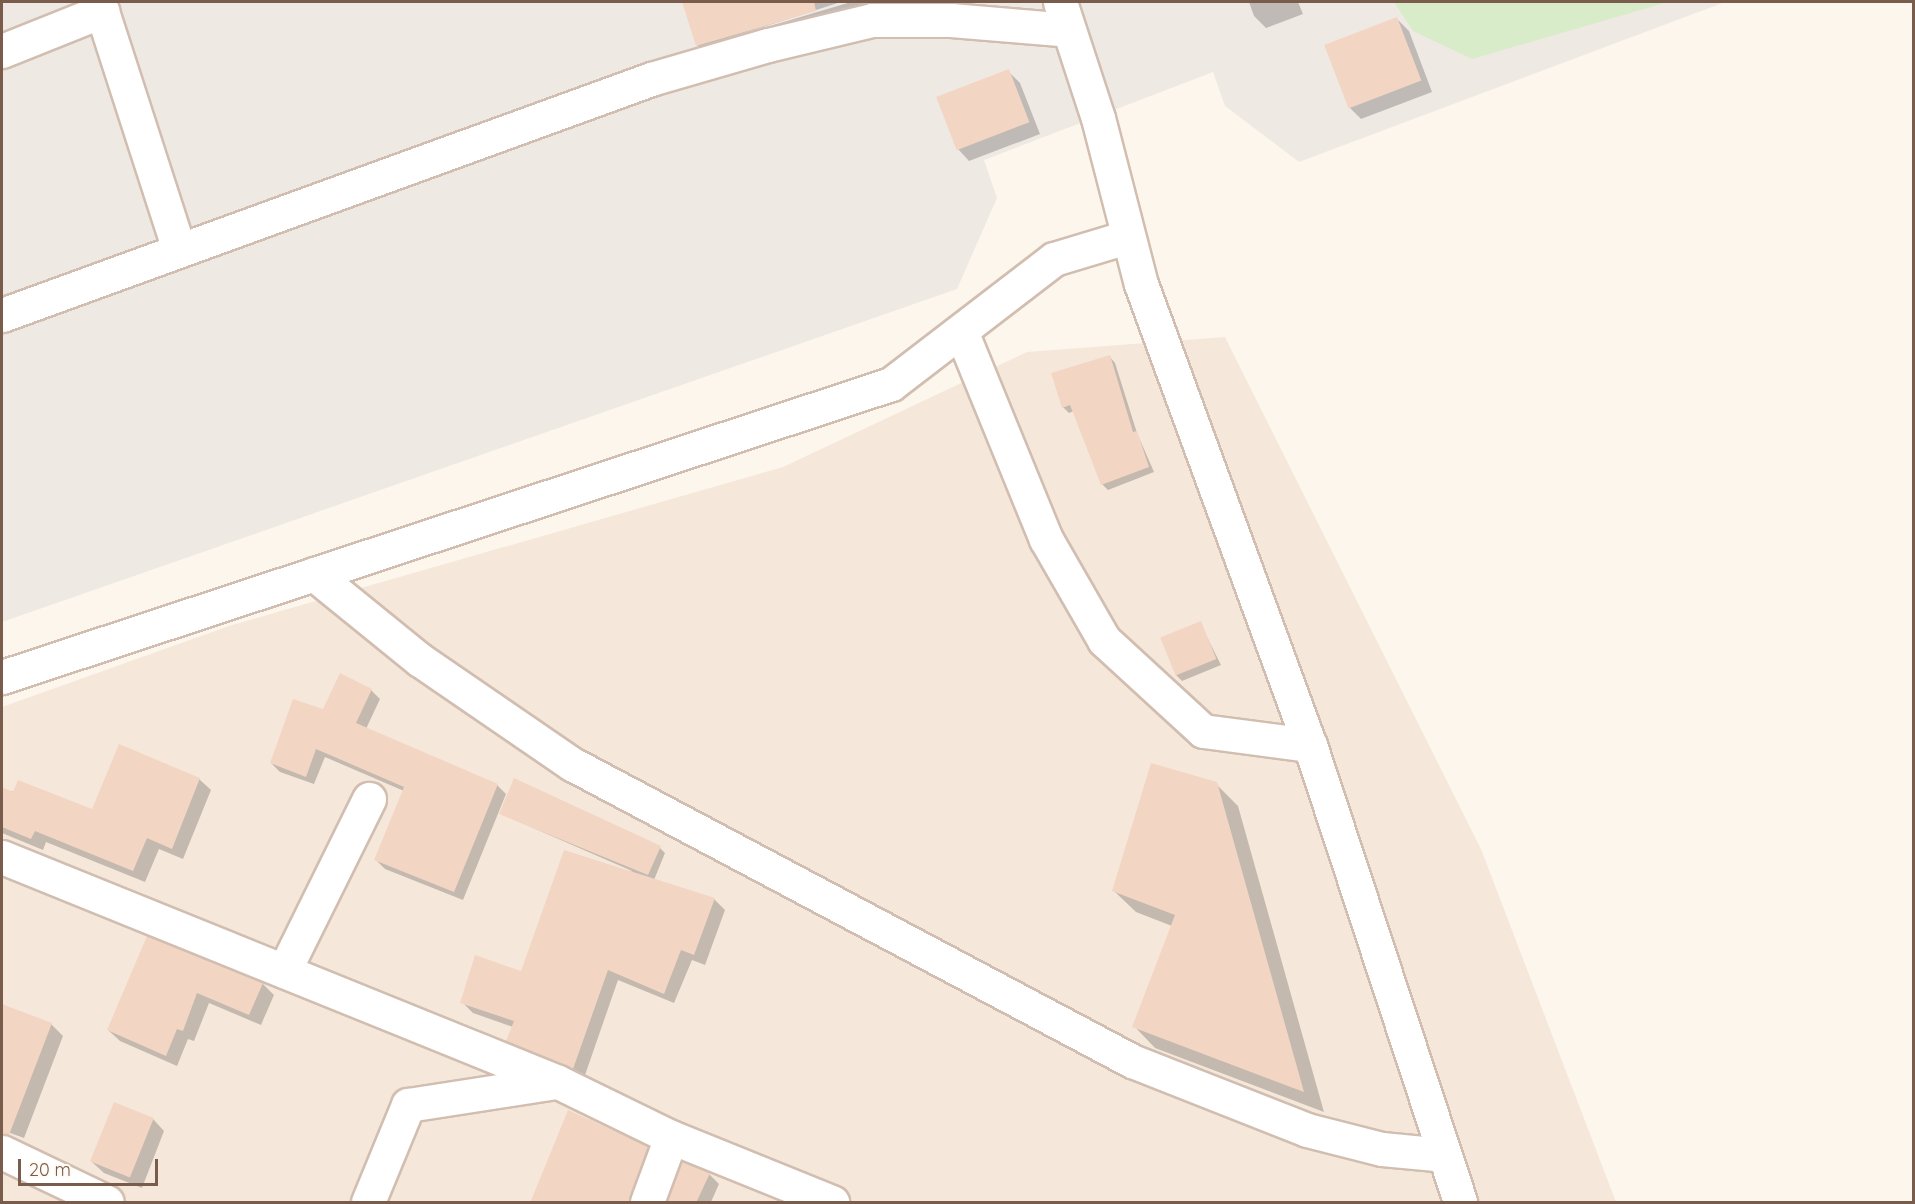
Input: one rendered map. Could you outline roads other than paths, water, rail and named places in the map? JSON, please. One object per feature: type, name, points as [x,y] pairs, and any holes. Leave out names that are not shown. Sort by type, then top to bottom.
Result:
[{"type":"street","points":[[2,51],[100,6],[179,249]]},
{"type":"street","points":[[2,315],[651,79],[768,45],[872,21],[1064,16],[1098,118],[1127,237],[1310,746],[1460,1203]]},
{"type":"street","points":[[2,677],[891,384],[1054,259],[1127,237]]},
{"type":"street","points":[[961,331],[1046,539],[1104,640],[1203,731],[1310,746]]},
{"type":"street","points":[[314,574],[420,660],[572,764],[1132,1061],[1306,1130],[1382,1149],[1444,1155]]},
{"type":"street","points":[[284,971],[369,799]]},
{"type":"street","points":[[2,856],[558,1082],[671,1137],[832,1203]]},
{"type":"street","points":[[368,1203],[408,1105],[558,1082]]},
{"type":"street","points":[[647,1203],[671,1137]]},
{"type":"street","points":[[2,1152],[107,1203]]}]
